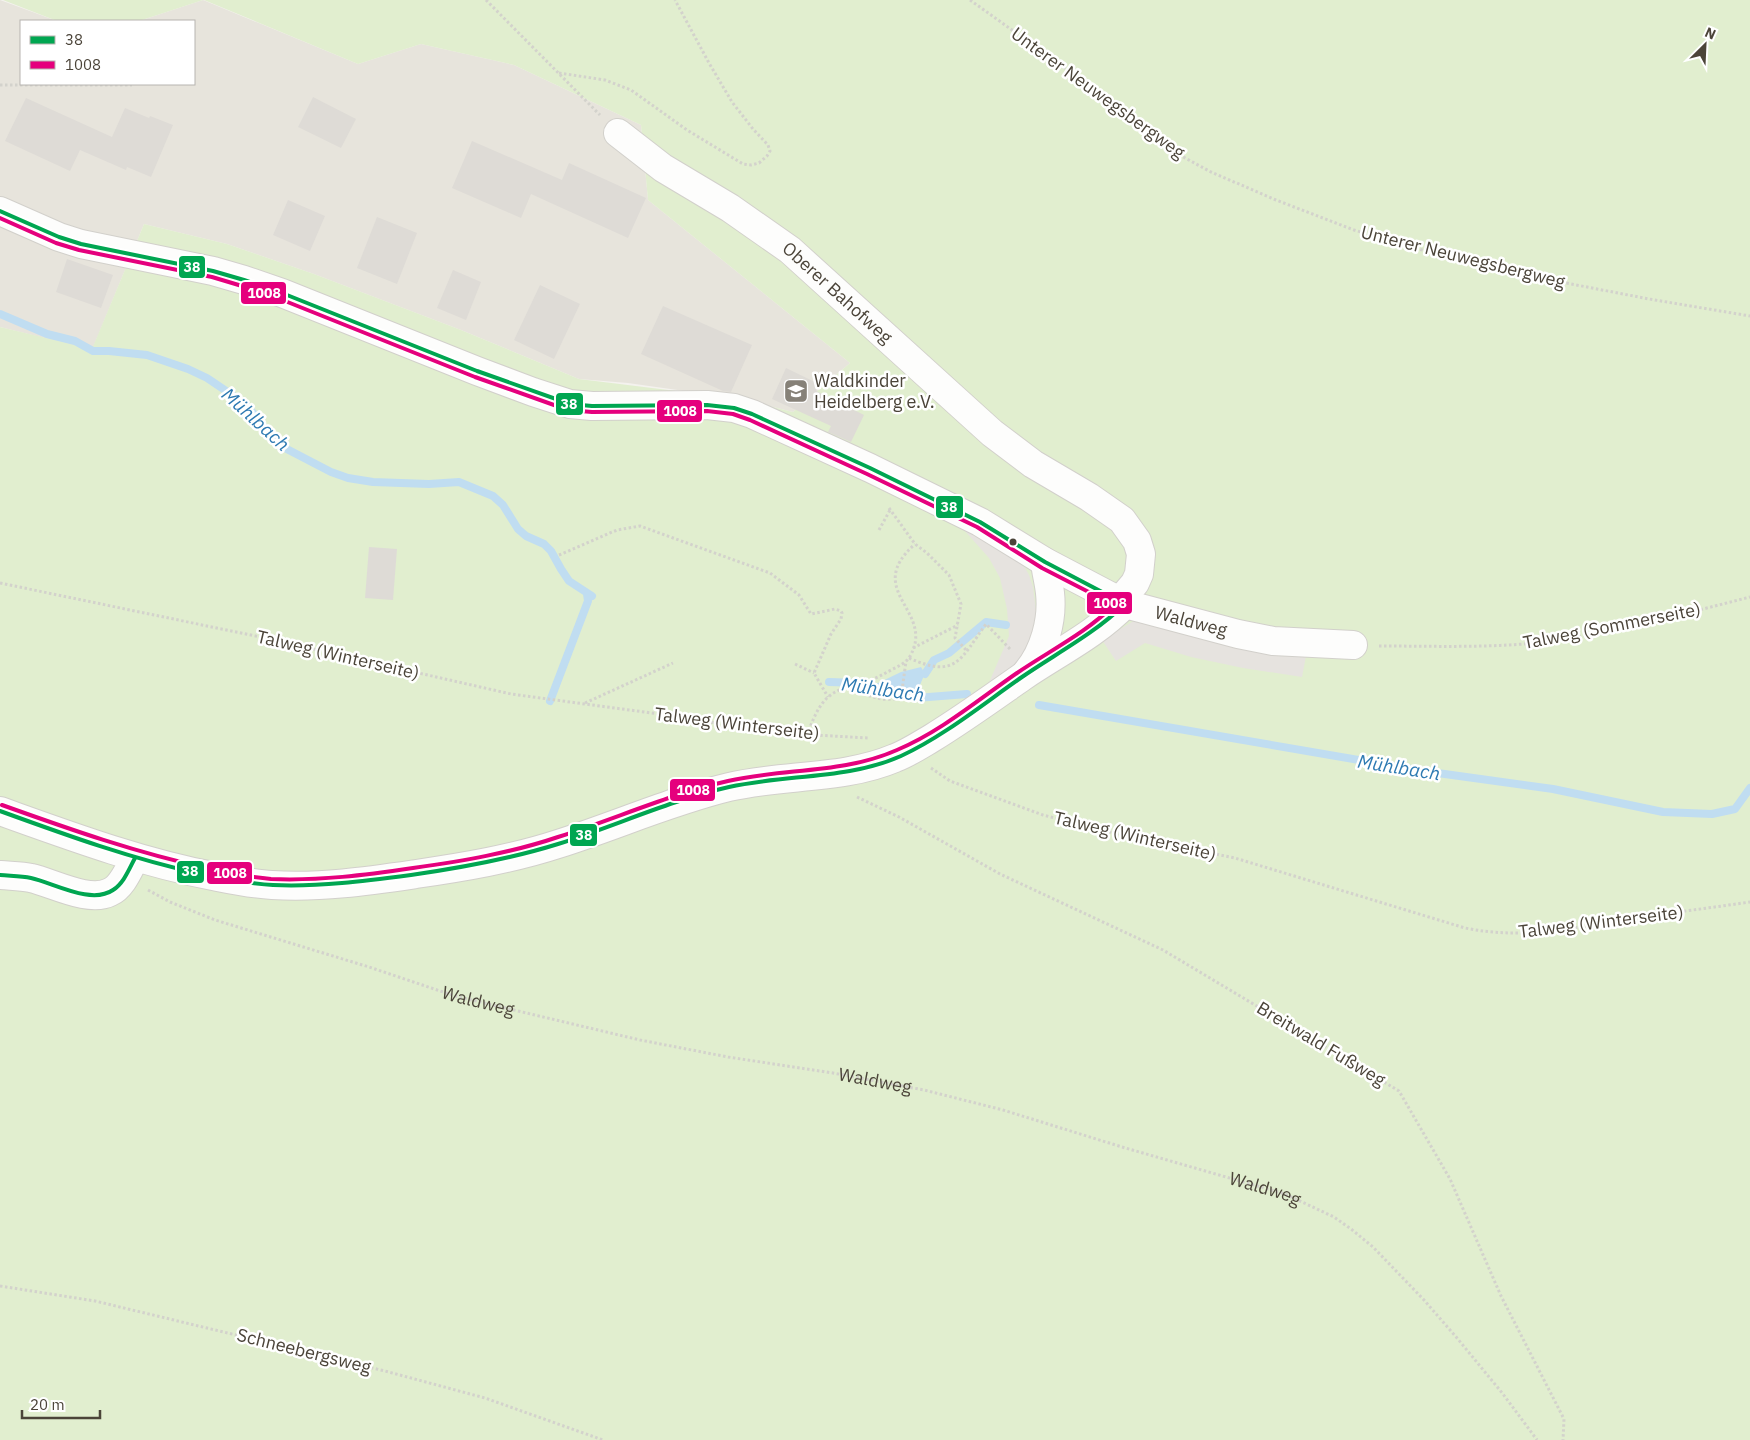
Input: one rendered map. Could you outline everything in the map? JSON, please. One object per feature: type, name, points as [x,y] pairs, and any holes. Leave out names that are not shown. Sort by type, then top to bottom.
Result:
[{"type":"street","name":"Oberer Bahofweg","points":[[618,133],[663,168],[730,208],[790,250],[992,433],[1033,464],[1089,497],[1122,520],[1137,541],[1141,554],[1139,574],[1122,603]]},
{"type":"street","name":"Waldweg","points":[[0,211],[59,237],[82,244],[213,271],[244,280],[282,293],[477,371],[564,402],[592,406],[722,406],[741,410],[798,434],[942,502],[1045,562],[1122,603],[1238,634],[1273,641],[1354,646]]},
{"type":"street","points":[[1022,677],[1037,659],[1042,649],[1048,623],[1050,594],[1045,562]]},
{"type":"street","points":[[0,811],[133,862],[252,884],[308,886],[362,882],[459,868],[556,845],[728,787],[751,782],[839,772],[876,765],[894,759],[911,751],[981,707],[1022,677],[1098,628],[1122,603]]},
{"type":"street","points":[[0,875],[30,878],[96,896],[104,895],[116,889],[133,862]]},
{"type":"path","points":[[486,0],[618,133]]},
{"type":"path","points":[[559,73],[605,80],[631,90],[687,130],[743,164],[759,163],[768,156],[770,151],[768,145],[732,102],[704,55],[675,0]]},
{"type":"path","name":"Unterer Neuwegsbergweg","points":[[970,0],[1061,65],[1138,127],[1174,152],[1211,172],[1276,200],[1354,230],[1429,252],[1494,268],[1649,299],[1750,316]]},
{"type":"path","points":[[0,85],[132,85]]},
{"type":"path","points":[[879,530],[890,510]]},
{"type":"path","points":[[559,555],[617,530],[640,526],[770,573],[799,595],[810,614],[835,609],[842,613],[841,619],[831,634],[814,673]]},
{"type":"path","points":[[850,686],[867,696],[876,698],[890,700],[901,698],[902,696],[907,659],[913,649],[915,631],[912,619],[894,580],[900,560],[915,544],[949,575],[961,604],[955,638],[966,650]]},
{"type":"path","name":"Talweg (Winterseite)","points":[[0,583],[265,638],[511,694],[780,732],[870,738]]},
{"type":"path","name":"Talweg (Sommerseite)","points":[[1354,646],[1487,646],[1535,643],[1631,626],[1750,597]]},
{"type":"path","points":[[913,649],[958,624]]},
{"type":"path","points":[[907,659],[925,665],[950,666],[958,661],[986,624],[1001,641]]},
{"type":"path","points":[[807,735],[828,697],[850,686],[878,677],[907,659]]},
{"type":"path","points":[[584,704],[672,663]]},
{"type":"path","points":[[795,664],[814,673],[828,697]]},
{"type":"path","name":"Talweg (Winterseite)","points":[[911,751],[950,781],[1043,815],[1100,830],[1235,858],[1485,932],[1504,934],[1548,932],[1665,913],[1750,902]]},
{"type":"path","name":"Breitwald Fußweg","points":[[899,817],[1000,874],[1163,950],[1399,1091],[1450,1179],[1501,1296],[1564,1419],[1563,1440]]},
{"type":"path","name":"Waldweg","points":[[133,862],[139,882],[148,890],[170,902],[215,920],[369,967],[455,996],[640,1040],[728,1057],[885,1082],[967,1100],[1285,1194],[1334,1217],[1351,1228],[1373,1247],[1452,1332],[1503,1394],[1537,1440]]},
{"type":"path","name":"Schneebergsweg","points":[[0,1286],[95,1301],[385,1371],[486,1398],[603,1440]]},
{"type":"shaded area","points":[[0,0],[54,20],[20,20],[20,85],[195,85],[195,20],[142,20],[203,0],[358,64],[421,44],[514,65],[641,125],[648,200],[850,363],[793,412],[741,399],[628,383],[579,379],[461,330],[314,274],[227,244],[144,224],[92,350],[0,327]]},
{"type":"shaded area","points":[[956,521],[1023,564],[1033,587],[1037,619],[1028,656],[988,685],[1009,636],[1007,609],[1000,578],[989,558]]},
{"type":"shaded area","points":[[1137,619],[1306,656],[1302,677],[1243,668],[1191,657],[1145,643],[1116,661],[1102,640]]},
{"type":"green space","points":[[3,0],[203,0],[142,20],[54,20]]},
{"type":"green space","points":[[204,0],[1750,0],[1750,1440],[0,1440],[0,327],[92,349],[144,224],[227,244],[314,274],[461,330],[579,379],[741,399],[793,412],[850,363],[648,200],[641,125],[514,65],[421,44],[358,64]]},
{"type":"water","points":[[921,667],[925,674],[916,692],[912,695],[895,697],[873,692],[872,686],[901,672]]},
{"type":"building","points":[[313,97],[356,119],[341,148],[298,127]]},
{"type":"building","points":[[26,98],[112,137],[125,108],[173,125],[151,177],[127,167],[126,170],[80,150],[70,171],[5,141]]},
{"type":"building","points":[[472,141],[562,180],[569,163],[646,198],[628,238],[531,194],[521,218],[452,188]]},
{"type":"building","points":[[288,200],[325,216],[310,251],[273,235]]},
{"type":"building","points":[[377,217],[417,233],[397,284],[357,268]]},
{"type":"building","points":[[67,259],[113,275],[101,308],[56,292]]},
{"type":"building","points":[[453,270],[481,282],[466,320],[437,308]]},
{"type":"building","points":[[540,285],[580,304],[554,359],[514,340]]},
{"type":"building","points":[[663,306],[752,345],[731,392],[723,391],[641,354]]},
{"type":"building","points":[[786,368],[819,384],[816,391],[864,415],[851,442],[828,432],[831,426],[772,399]]},
{"type":"building","points":[[369,547],[397,549],[393,600],[365,598]]},
{"type":"waterway","name":"Mühlbach","points":[[0,314],[47,334],[75,341],[93,351],[147,355],[188,369],[207,378],[244,403],[271,437],[281,446],[331,472],[348,478],[373,482],[429,484],[459,482],[493,496],[503,505],[518,529],[526,536],[544,544],[551,551],[569,581],[592,596]]},
{"type":"waterway","points":[[550,701],[588,601],[587,594]]},
{"type":"waterway","points":[[925,674],[934,660],[949,653],[986,622],[1006,625]]},
{"type":"waterway","name":"Mühlbach","points":[[829,682],[860,683],[872,688],[882,688]]},
{"type":"waterway","name":"Mühlbach","points":[[906,689],[916,698],[967,694]]},
{"type":"waterway","name":"Mühlbach","points":[[1039,705],[1423,771],[1553,789],[1663,812],[1712,814],[1735,809],[1750,788]]},
{"type":"transit line","name":"38","points":[[0,211],[59,237],[81,244],[213,271],[244,280],[282,293],[477,371],[570,404],[592,406],[707,405],[734,408],[752,414],[870,468],[980,522],[1045,562],[1125,604]]},
{"type":"transit line","name":"1008","points":[[0,218],[56,243],[79,250],[212,277],[242,286],[280,299],[475,377],[568,410],[592,412],[707,411],[733,414],[867,474],[977,527],[1042,568],[1114,605],[1092,624],[1017,673],[944,725],[913,743],[877,758],[835,767],[749,777],[706,786],[540,843],[468,859],[395,871],[342,877],[271,879],[223,872],[129,848],[2,805]]},
{"type":"transit line","name":"38","points":[[0,811],[124,854],[201,874],[255,884],[308,885],[342,883],[466,866],[503,859],[558,844],[707,792],[751,783],[838,773],[880,764],[901,756],[933,739],[963,719],[1022,677],[1088,634],[1125,604]]},
{"type":"transit line","name":"38","points":[[0,875],[31,878],[72,892],[94,895],[104,894],[120,884],[135,858]]},
{"type":"place","name":"Waldkinder Heidelberg e.V.","points":[[796,391]]}]
